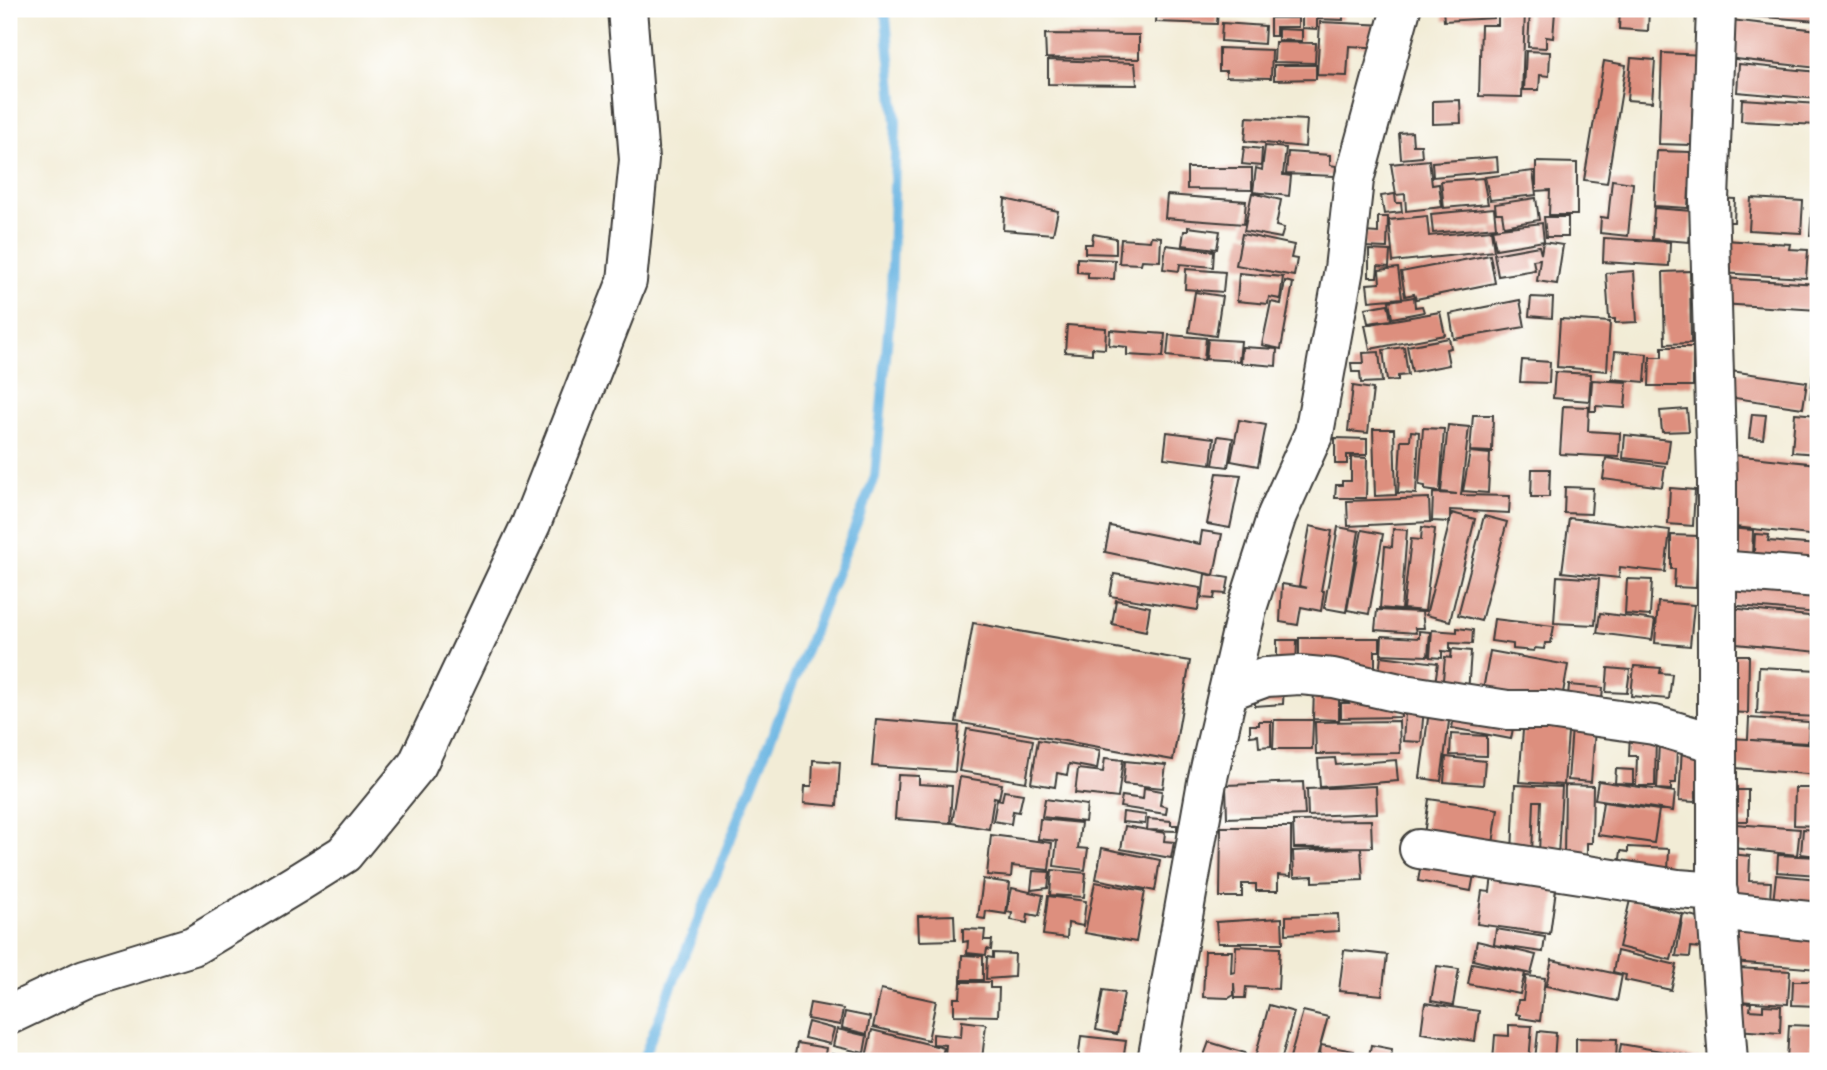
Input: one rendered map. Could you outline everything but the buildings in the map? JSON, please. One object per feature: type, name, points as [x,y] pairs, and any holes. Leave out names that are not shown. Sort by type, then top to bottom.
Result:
[{"type":"street","points":[[9,1015],[85,979],[193,946],[296,884],[344,854],[417,765],[531,524],[627,281],[639,160],[627,9]]},
{"type":"street","points":[[1157,1061],[1187,887],[1228,691],[1248,605],[1277,515],[1314,433],[1344,269],[1354,180],[1401,9]]},
{"type":"street","points":[[1716,9],[1709,200],[1718,570],[1718,902],[1728,1061]]},
{"type":"street","points":[[1718,570],[1818,578]]},
{"type":"street","points":[[1228,691],[1266,677],[1300,675],[1333,678],[1404,694],[1508,710],[1549,710],[1654,725],[1716,743]]},
{"type":"street","points":[[1419,849],[1678,890],[1718,902],[1818,922]]},
{"type":"waterway","points":[[642,1061],[875,477],[891,300],[896,121],[885,9]]}]
